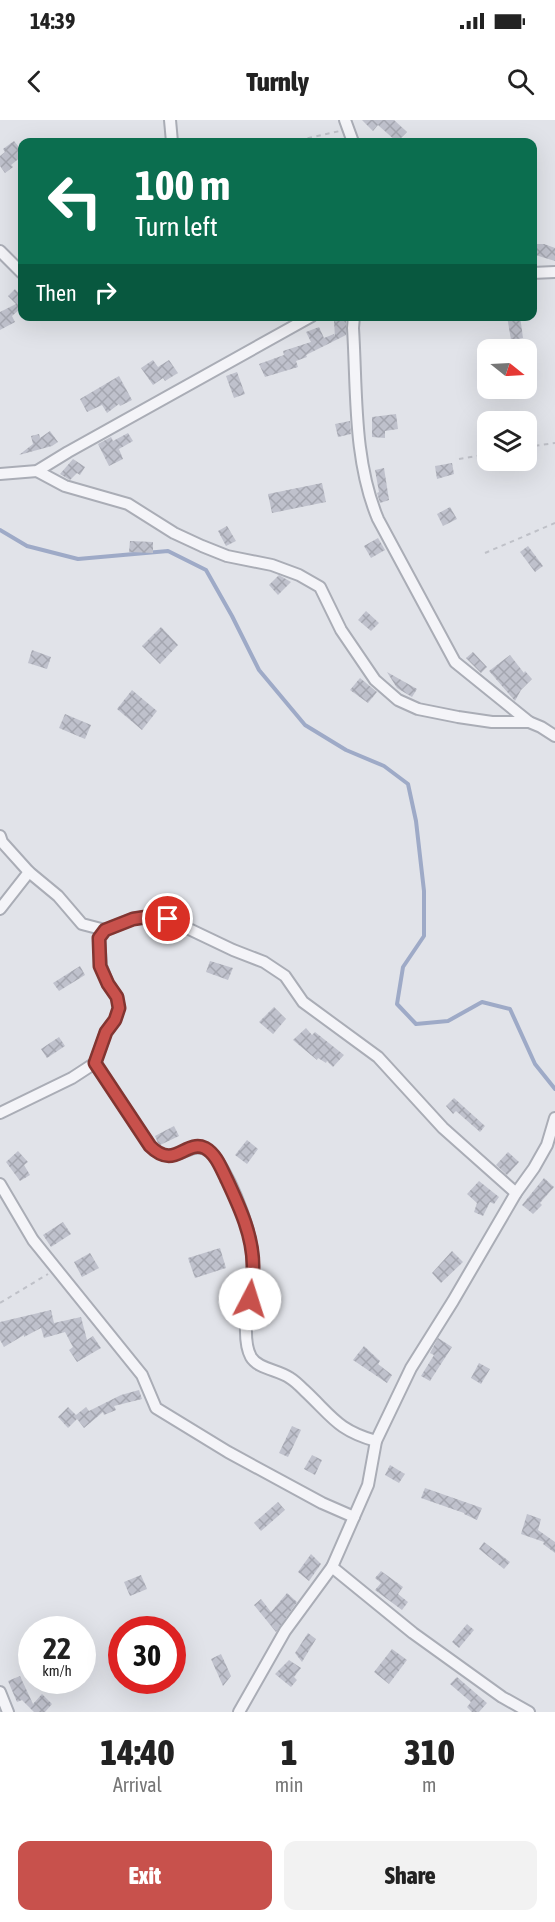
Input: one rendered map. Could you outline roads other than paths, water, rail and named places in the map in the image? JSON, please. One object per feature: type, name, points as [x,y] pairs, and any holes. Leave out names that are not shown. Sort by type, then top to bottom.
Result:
[{"type":"street","points":[[170,120],[172,138]]},
{"type":"street","points":[[346,124],[352,138]]},
{"type":"street","points":[[0,251],[18,269]]},
{"type":"street","points":[[537,273],[555,272]]},
{"type":"street","points":[[0,474],[37,471],[303,321]]},
{"type":"street","points":[[354,321],[357,405],[363,465],[370,500],[378,519],[455,662],[529,722],[555,736]]},
{"type":"street","points":[[37,471],[65,486],[128,504],[174,533],[202,546],[227,556],[272,565],[300,575],[320,587],[342,630],[375,680],[398,700],[418,709],[458,717],[492,722],[529,722]]},
{"type":"street","points":[[0,836],[2,843],[29,872],[58,896],[82,924],[105,930]]},
{"type":"street","points":[[0,909],[29,872]]},
{"type":"street","points":[[0,1113],[72,1078],[95,1063],[106,1032],[115,1020],[119,1008],[117,997],[100,966],[99,938],[105,930],[133,919],[152,916],[168,919],[232,951],[264,962],[285,976],[303,1002],[378,1057],[443,1128],[516,1193]]},
{"type":"street","points":[[95,1063],[150,1146],[158,1154],[167,1156],[179,1154],[194,1147],[204,1148],[219,1163],[249,1232],[253,1265],[247,1322],[250,1356],[257,1364],[291,1378],[340,1426],[353,1435],[376,1442]]},
{"type":"street","points":[[239,1712],[285,1631],[332,1567],[368,1485],[376,1442],[411,1368],[516,1193],[534,1168],[547,1145],[555,1120]]},
{"type":"street","points":[[0,1184],[33,1240],[141,1375],[156,1408],[228,1452],[322,1503],[354,1517]]},
{"type":"street","points":[[332,1567],[412,1633],[502,1697],[529,1712]]},
{"type":"street","points":[[0,1692],[8,1712]]},
{"type":"waterway","points":[[0,530],[27,546],[78,559],[168,551],[206,570],[259,670],[305,725],[346,750],[384,766],[408,784],[416,821],[424,891],[424,936],[403,967],[397,1004],[416,1024],[448,1021],[482,1002],[510,1009],[535,1064],[555,1089]]}]
